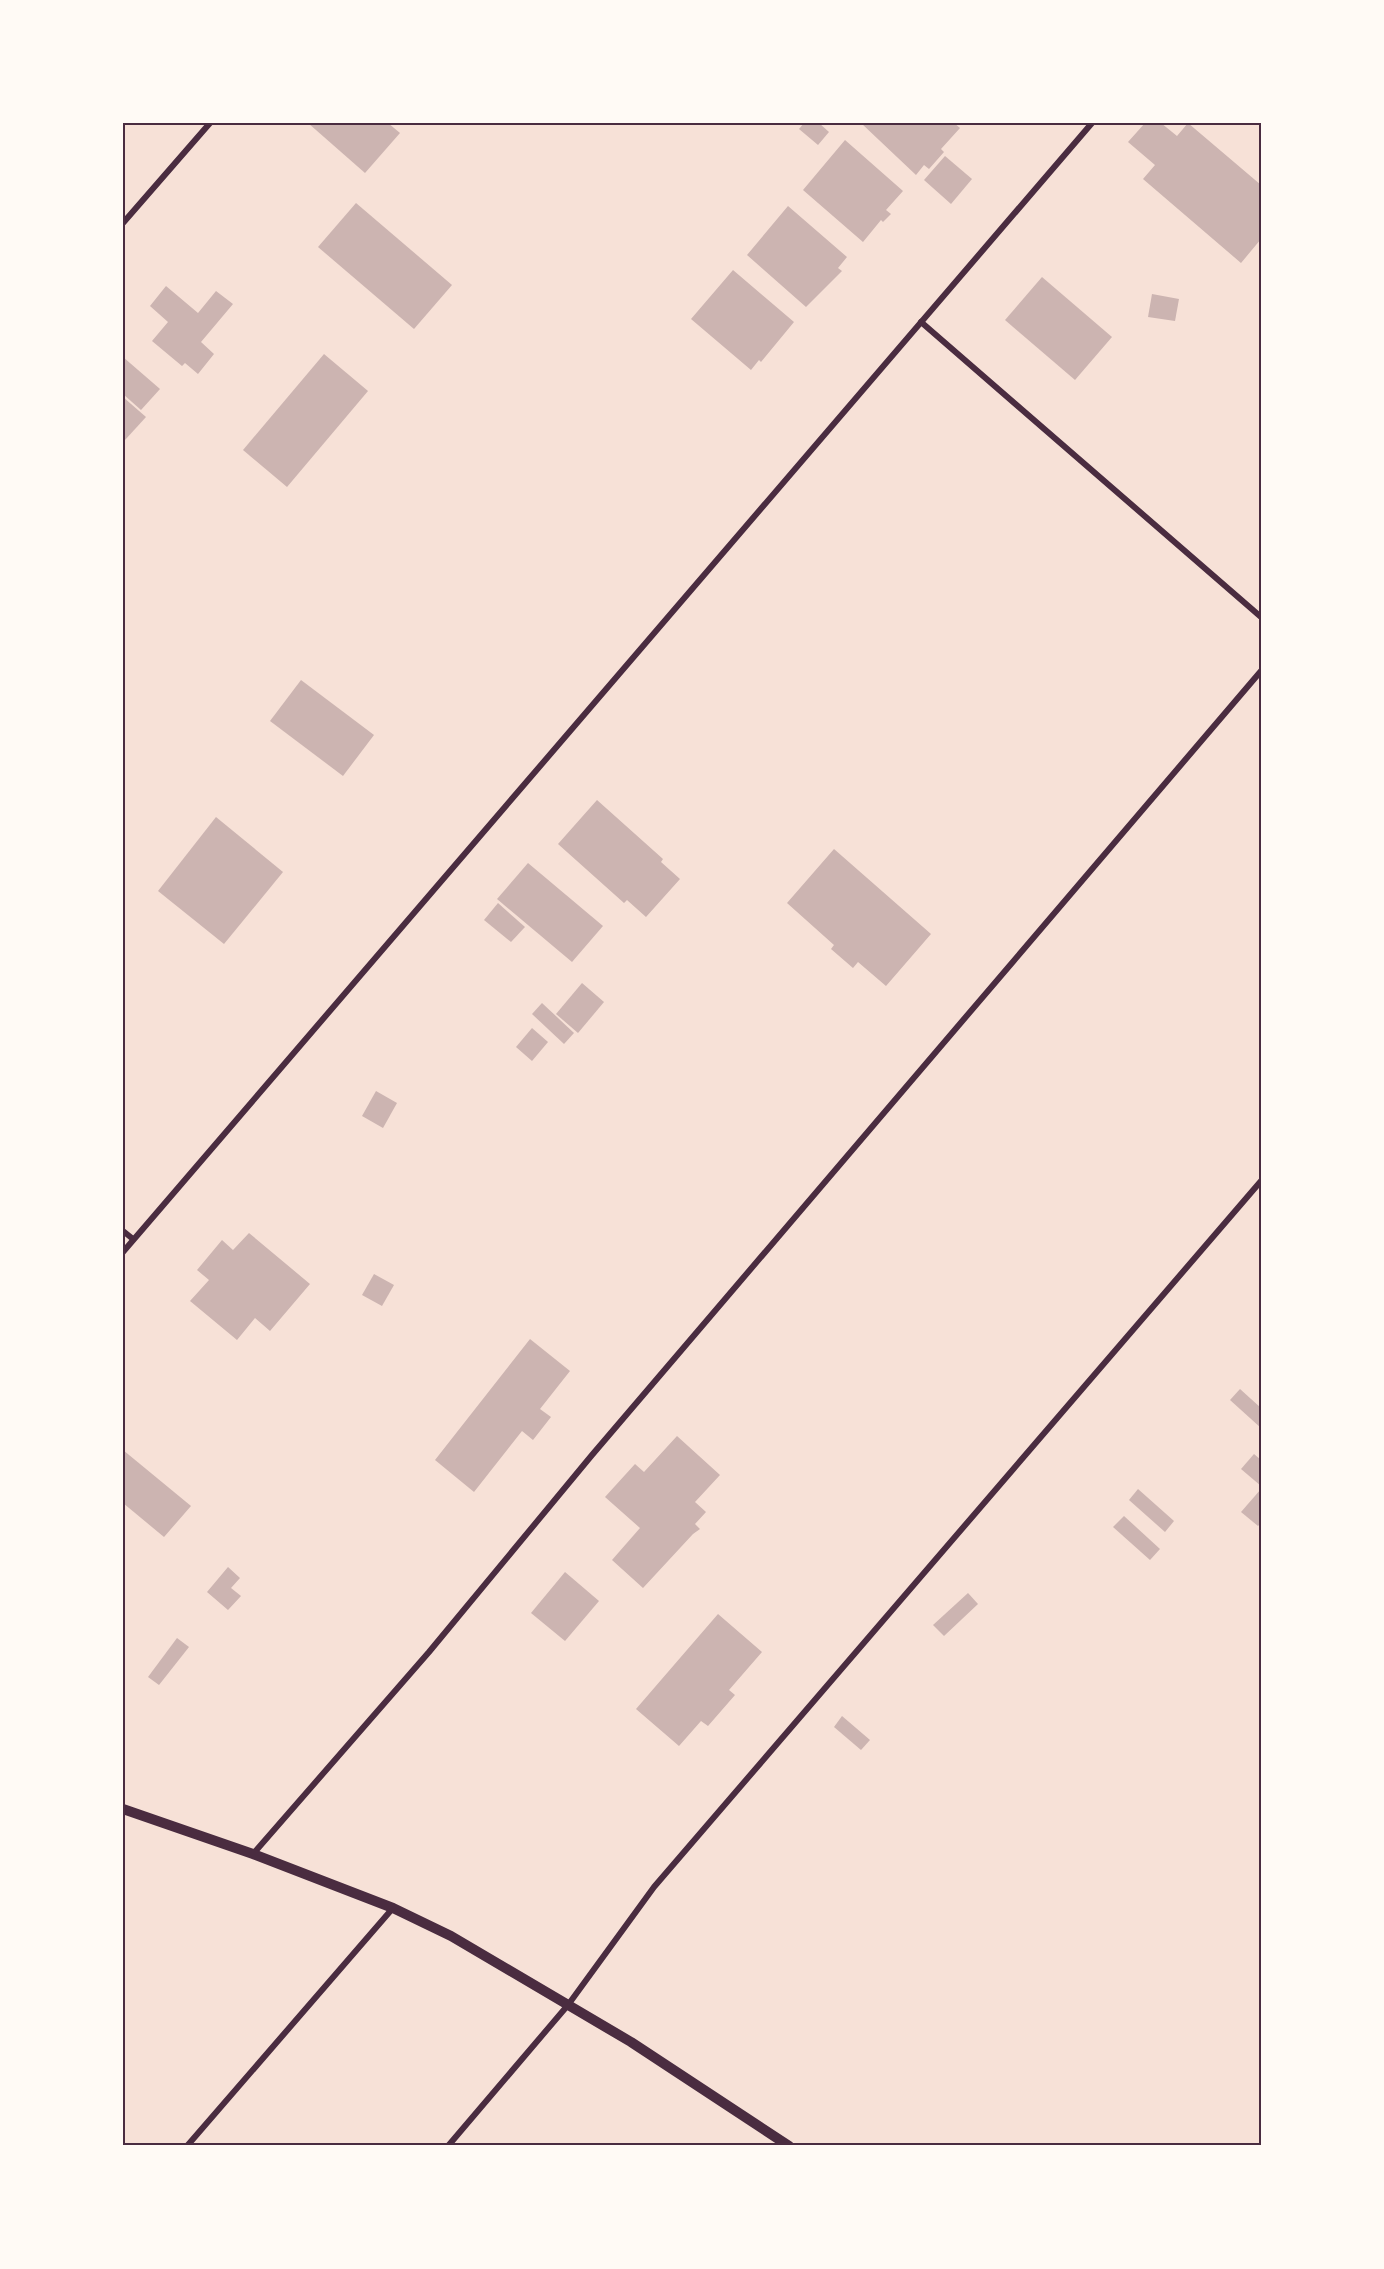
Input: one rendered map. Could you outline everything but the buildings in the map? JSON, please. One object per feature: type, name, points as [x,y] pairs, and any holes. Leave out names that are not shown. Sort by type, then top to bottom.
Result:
[{"type":"street","points":[[123,223],[210,123]]},
{"type":"street","points":[[123,1252],[1092,123]]},
{"type":"street","points":[[921,322],[1261,617]]},
{"type":"street","points":[[253,1854],[429,1652],[615,1427],[1261,671]]},
{"type":"street","points":[[448,2146],[568,2005],[654,1887],[1261,1181]]},
{"type":"street","points":[[123,1231],[134,1239]]},
{"type":"street","points":[[123,1809],[253,1854],[393,1908],[451,1936],[632,2042],[789,2146]]},
{"type":"street","points":[[187,2146],[393,1908]]}]
